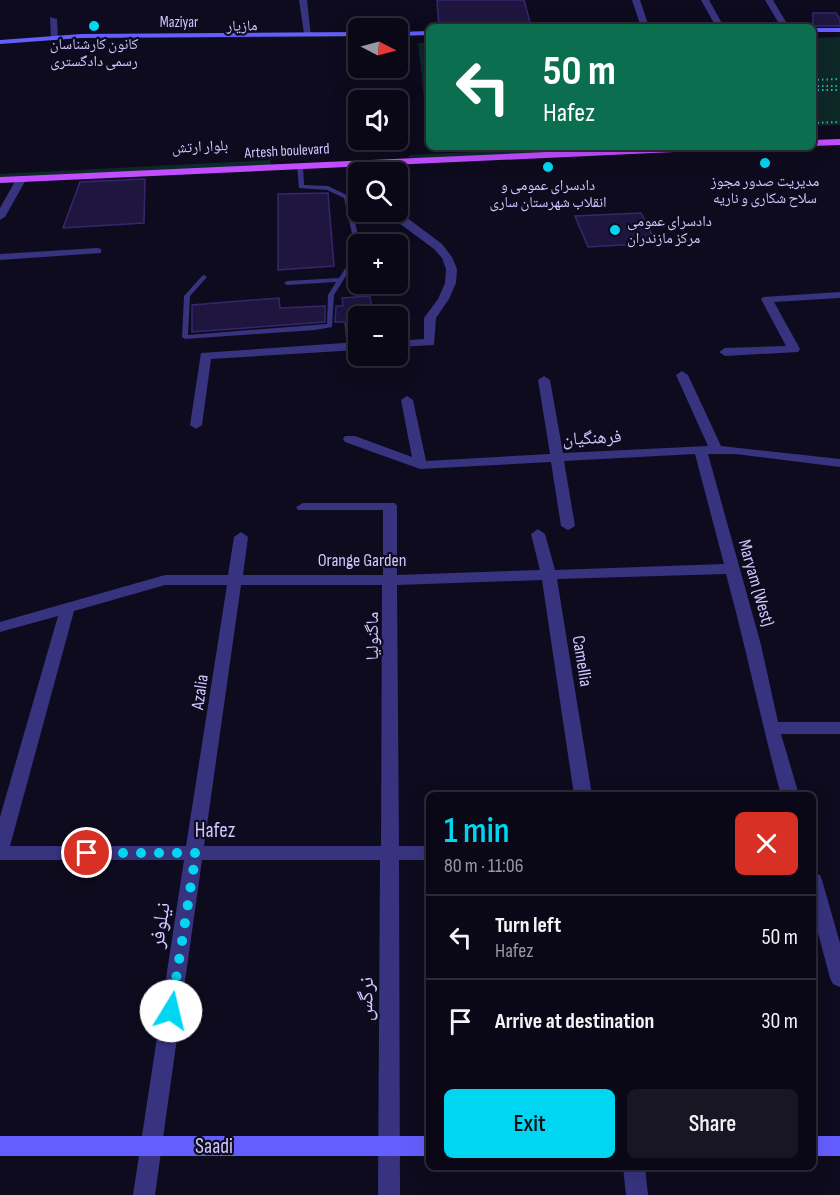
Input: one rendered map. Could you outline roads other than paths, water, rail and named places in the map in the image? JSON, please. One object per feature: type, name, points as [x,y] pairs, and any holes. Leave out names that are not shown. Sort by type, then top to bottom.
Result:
[{"type":"main road","points":[[816,30],[840,30]]},
{"type":"main road","name":"Maziyar","points":[[90,38],[308,34],[348,36]]},
{"type":"main road","points":[[816,35],[840,34]]},
{"type":"main road","name":"مازیار","points":[[55,38],[348,36]]},
{"type":"main road","points":[[408,36],[426,36]]},
{"type":"main road","points":[[0,42],[55,38]]},
{"type":"main road","points":[[816,136],[840,135]]},
{"type":"main road","points":[[816,143],[840,142]]},
{"type":"main road","points":[[402,162],[517,150]]},
{"type":"main road","name":"Artesh boulevard","points":[[408,162],[657,150]]},
{"type":"main road","name":"Artesh boulevard","points":[[0,180],[299,162],[348,163]]},
{"type":"main road","name":"بلوار ارتش","points":[[0,171],[299,162]]},
{"type":"main road","name":"Saadi","points":[[0,1146],[426,1146]]},
{"type":"main road","points":[[816,1146],[840,1146]]},
{"type":"street","points":[[303,0],[308,34]]},
{"type":"street","points":[[636,0],[644,24]]},
{"type":"street","points":[[705,0],[718,24]]},
{"type":"street","points":[[769,0],[783,24]]},
{"type":"street","points":[[53,19],[55,38]]},
{"type":"street","points":[[0,217],[22,178]]},
{"type":"street","points":[[405,222],[444,249],[453,275],[446,299],[430,318],[430,342],[408,343]]},
{"type":"street","points":[[0,257],[97,251]]},
{"type":"street","points":[[725,352],[794,349],[767,299],[840,295]]},
{"type":"street","points":[[196,425],[204,356],[348,347]]},
{"type":"street","points":[[682,375],[716,450]]},
{"type":"street","points":[[544,380],[568,526]]},
{"type":"street","points":[[407,400],[420,465]]},
{"type":"street","name":"فرهنگیان","points":[[350,439],[420,465],[700,450],[840,463]]},
{"type":"street","name":"Maryam (West)","points":[[700,450],[753,645],[771,728]]},
{"type":"street","name":"ماگنولیا","points":[[303,507],[390,506],[392,853]]},
{"type":"street","name":"Camellia","points":[[538,534],[549,575],[583,792]]},
{"type":"street","name":"Azalia","points":[[196,853],[241,537]]},
{"type":"street","name":"Orange Garden","points":[[0,627],[165,580],[391,580],[731,569]]},
{"type":"street","points":[[0,848],[68,606]]},
{"type":"street","points":[[789,792],[771,728],[840,728]]},
{"type":"street","name":"Hafez","points":[[0,853],[426,853]]},
{"type":"street","name":"نیلوفر","points":[[144,1195],[196,853]]},
{"type":"street","name":"نرگس","points":[[389,1195],[387,1146],[392,853]]},
{"type":"street","points":[[816,891],[840,978]]},
{"type":"street","points":[[634,1170],[637,1195]]},
{"type":"lane","points":[[299,162],[301,187],[328,188],[347,197],[355,234]]},
{"type":"lane","points":[[204,277],[187,296],[185,337],[330,326],[331,295],[348,270]]},
{"type":"lane","points":[[287,283],[340,280]]},
{"type":"place","name":"کانون کارشناسان رسمی دادگستری","points":[[94,26]]},
{"type":"place","name":"مدیریت صدور مجوز سلاح شکاری و ناریه","points":[[765,163]]},
{"type":"place","name":"دادسرای عمومی و انقلاب شهرستان ساری","points":[[548,167]]},
{"type":"place","name":"دادسرای عمومی مرکز مازندران","points":[[615,230]]}]
